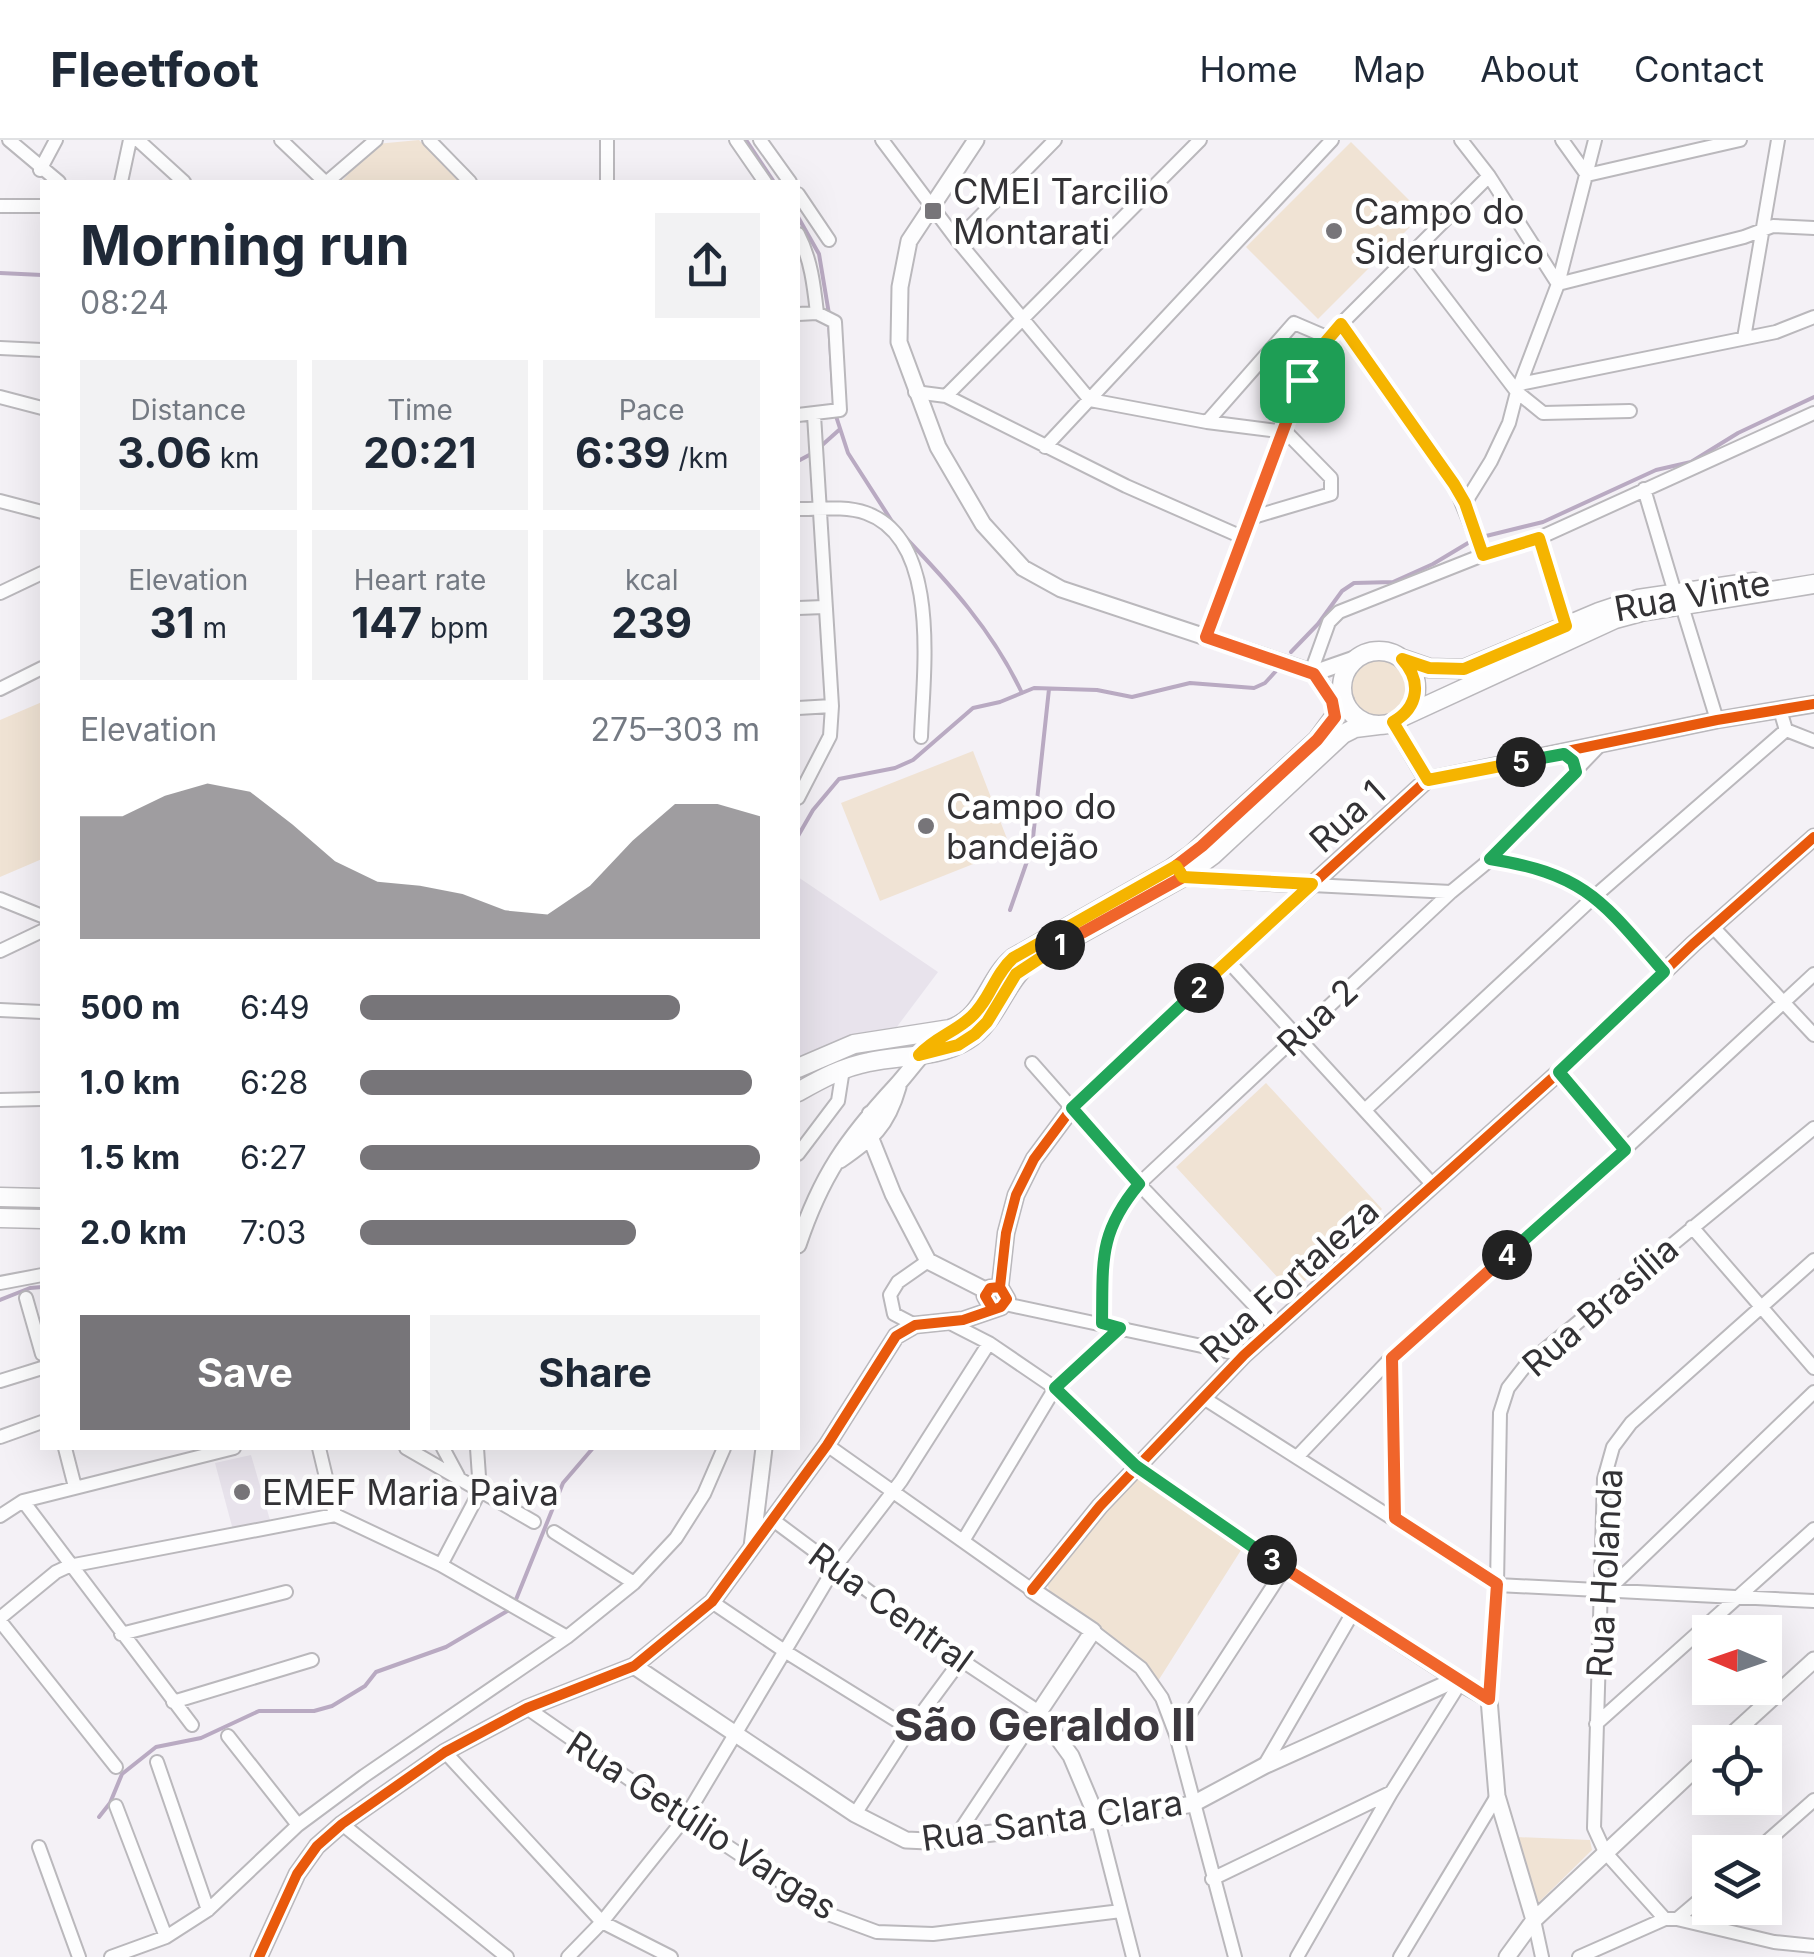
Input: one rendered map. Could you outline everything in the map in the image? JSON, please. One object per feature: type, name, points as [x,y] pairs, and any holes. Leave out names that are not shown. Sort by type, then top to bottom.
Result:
[{"type":"main road","name":"Rua Vinte","points":[[1402,659],[1429,668],[1464,669],[1619,605],[1678,599],[1814,574]]},
{"type":"main road","points":[[800,1067],[854,1044],[958,1026],[978,1010],[996,977],[1013,958],[1213,854],[1343,734],[1355,728],[1391,721],[1615,619],[1678,599],[1814,584]]},
{"type":"main road","points":[[800,1091],[843,1069],[919,1055],[968,1040],[987,1022],[1010,981],[1030,962],[1180,871],[1317,740],[1338,702],[1347,668],[1357,658],[1372,651],[1388,652],[1411,669],[1416,694],[1391,721],[1365,722],[1338,702]]},
{"type":"main road","points":[[0,1197],[40,1198]]},
{"type":"main road","points":[[0,1218],[40,1219]]},
{"type":"street","points":[[8,140],[55,180]]},
{"type":"street","points":[[40,170],[56,140]]},
{"type":"street","points":[[121,180],[130,140]]},
{"type":"street","points":[[138,140],[182,180]]},
{"type":"street","points":[[281,140],[324,180]]},
{"type":"street","points":[[328,180],[376,140]]},
{"type":"street","points":[[429,140],[468,180]]},
{"type":"street","points":[[606,140],[607,180]]},
{"type":"street","points":[[736,140],[763,180]]},
{"type":"street","points":[[760,140],[789,180]]},
{"type":"street","points":[[882,140],[957,240],[1090,400],[1286,432],[1331,478],[1331,494],[1250,518]]},
{"type":"street","points":[[976,140],[909,241],[900,287],[898,342],[938,447],[983,524],[1023,568],[1061,589],[1313,673],[1338,702]]},
{"type":"street","points":[[957,240],[1056,140]]},
{"type":"street","points":[[946,396],[1200,140]]},
{"type":"street","points":[[1461,140],[1489,176],[1558,284]]},
{"type":"street","points":[[1562,140],[1586,175]]},
{"type":"street","points":[[1465,503],[1509,423],[1518,388],[1558,284],[1595,140]]},
{"type":"street","points":[[1586,175],[1740,140]]},
{"type":"street","points":[[1744,338],[1778,140]]},
{"type":"street","points":[[1045,447],[1323,143]]},
{"type":"street","points":[[1206,637],[1286,432],[1302,380],[1341,324],[1489,176]]},
{"type":"street","points":[[800,197],[828,240]]},
{"type":"street","points":[[0,206],[40,206]]},
{"type":"street","points":[[1558,284],[1784,225],[1814,228]]},
{"type":"street","points":[[800,238],[824,316],[840,410],[800,415]]},
{"type":"street","points":[[1411,253],[1518,388],[1543,413],[1630,411]]},
{"type":"street","points":[[800,314],[824,316]]},
{"type":"street","points":[[1518,388],[1776,332],[1814,317]]},
{"type":"street","points":[[1207,422],[1294,323],[1329,338]]},
{"type":"street","points":[[1341,324],[1465,503],[1481,550]]},
{"type":"street","points":[[0,348],[40,350]]},
{"type":"street","points":[[915,392],[946,396],[1045,447],[1242,537]]},
{"type":"street","points":[[0,396],[40,407]]},
{"type":"street","points":[[1313,673],[1330,622],[1339,612],[1481,550],[1539,538],[1814,413]]},
{"type":"street","points":[[800,788],[830,736],[832,706],[814,415]]},
{"type":"street","points":[[1644,488],[1717,720]]},
{"type":"street","points":[[0,501],[40,511]]},
{"type":"street","points":[[800,509],[862,511],[885,522],[904,544],[919,583],[920,736]]},
{"type":"street","points":[[1539,538],[1566,626]]},
{"type":"street","points":[[0,593],[40,574]]},
{"type":"street","points":[[800,608],[824,607]]},
{"type":"street","points":[[1313,673],[1357,658]]},
{"type":"street","points":[[0,689],[40,669]]},
{"type":"street","name":"Rua 1","points":[[994,1289],[1016,1195],[1034,1159],[1072,1108],[1228,960],[1428,780],[1717,720],[1814,704]]},
{"type":"street","points":[[800,708],[832,706]]},
{"type":"street","points":[[1780,710],[1786,730]]},
{"type":"street","points":[[1391,721],[1428,780]]},
{"type":"street","points":[[1786,730],[1814,741]]},
{"type":"street","points":[[1366,1108],[1596,896],[1786,730]]},
{"type":"street","name":"Rua 2","points":[[1102,1323],[1103,1260],[1108,1232],[1119,1208],[1139,1184],[1490,859],[1600,745]]},
{"type":"street","points":[[1564,754],[1573,761],[1576,772]]},
{"type":"street","name":"Rua Fortaleza","points":[[1032,1590],[1136,1466],[1244,1355],[1814,837]]},
{"type":"street","points":[[1490,859],[1562,876],[1596,896],[1664,972]]},
{"type":"street","points":[[1180,871],[1451,892]]},
{"type":"street","points":[[0,899],[40,915]]},
{"type":"street","points":[[1714,927],[1814,1035]]},
{"type":"street","points":[[0,951],[40,932]]},
{"type":"street","points":[[1228,960],[1433,1185]]},
{"type":"street","points":[[1298,1457],[1392,1358],[1814,974]]},
{"type":"street","points":[[0,1010],[40,1012]]},
{"type":"street","points":[[800,1240],[830,1166],[919,1055],[958,1026]]},
{"type":"street","points":[[1032,1063],[1139,1184],[1275,1327]]},
{"type":"street","points":[[800,1151],[838,1101],[843,1069]]},
{"type":"street","points":[[1559,1072],[1625,1150]]},
{"type":"street","points":[[830,1166],[871,1139],[885,1120],[899,1083]]},
{"type":"street","points":[[0,1100],[40,1099]]},
{"type":"street","points":[[871,1111],[871,1139],[893,1194],[928,1261],[1006,1294],[998,1306]]},
{"type":"street","name":"Rua Brasília","points":[[1534,1920],[1498,1796],[1489,1699],[1497,1584],[1500,1413],[1508,1388],[1526,1365],[1814,1128]]},
{"type":"street","points":[[1692,1227],[1814,1368]]},
{"type":"street","name":"Rua Holanda","points":[[1605,1852],[1597,1839],[1593,1815],[1604,1479],[1612,1448],[1631,1423],[1814,1260]]},
{"type":"street","points":[[928,1261],[898,1282],[890,1295],[894,1314],[915,1324],[972,1317],[998,1306],[1102,1323],[1244,1355]]},
{"type":"street","points":[[0,1283],[40,1275]]},
{"type":"street","points":[[26,1298],[40,1347]]},
{"type":"street","points":[[948,1322],[988,1343],[1055,1388],[1136,1466],[1352,1614],[1489,1699]]},
{"type":"street","points":[[259,1957],[297,1874],[316,1846],[342,1824],[445,1752],[527,1708],[634,1666],[712,1602],[827,1446],[890,1344],[915,1324]]},
{"type":"street","points":[[963,1542],[1055,1388],[1120,1328]]},
{"type":"street","points":[[568,1957],[602,1922],[684,1818],[835,1567],[893,1490],[988,1343]]},
{"type":"street","points":[[1392,1358],[1395,1518]]},
{"type":"street","points":[[0,1382],[40,1369]]},
{"type":"street","points":[[1602,1592],[1814,1392]]},
{"type":"street","points":[[1202,1397],[1497,1584],[1814,1602]]},
{"type":"street","points":[[0,1437],[40,1423]]},
{"type":"street","points":[[827,1446],[1142,1668],[1162,1698],[1176,1735],[1235,1957]]},
{"type":"street","points":[[66,1450],[75,1486]]},
{"type":"street","points":[[0,1516],[22,1501],[226,1450]]},
{"type":"street","points":[[319,1450],[335,1516]]},
{"type":"street","points":[[410,1450],[534,1522]]},
{"type":"street","points":[[445,1450],[459,1478]]},
{"type":"street","points":[[442,1565],[480,1490],[476,1450]]},
{"type":"street","points":[[111,1957],[166,1937],[208,1910],[298,1825],[567,1637],[634,1583],[676,1538],[704,1494],[723,1450]]},
{"type":"street","points":[[752,1551],[764,1450]]},
{"type":"street","points":[[22,1501],[192,1725]]},
{"type":"street","points":[[116,1767],[0,1620],[56,1572],[69,1566],[335,1516],[442,1565],[567,1637]]},
{"type":"street","name":"Rua Central","points":[[773,1520],[961,1660],[1039,1712],[1071,1756],[1098,1820],[1133,1957]]},
{"type":"street","points":[[1596,1724],[1814,1529]]},
{"type":"street","points":[[554,1532],[634,1583]]},
{"type":"street","points":[[1176,1735],[1284,1569]]},
{"type":"street","points":[[122,1634],[286,1592]]},
{"type":"street","points":[[712,1602],[910,1729]]},
{"type":"street","points":[[1264,1766],[1352,1614]]},
{"type":"street","points":[[956,1838],[1093,1631]]},
{"type":"street","points":[[173,1702],[312,1660]]},
{"type":"street","points":[[855,1814],[961,1660]]},
{"type":"street","points":[[1743,1725],[1814,1660]]},
{"type":"street","name":"Rua Santa Clara","points":[[634,1666],[855,1814],[906,1840],[956,1838],[1193,1804],[1264,1766],[1458,1681]]},
{"type":"street","points":[[1297,1957],[1458,1681]]},
{"type":"street","name":"Rua Getúlio Vargas","points":[[527,1708],[832,1915],[877,1932],[933,1934],[1121,1911]]},
{"type":"street","points":[[228,1736],[298,1825]]},
{"type":"street","points":[[445,1752],[602,1922],[671,1957]]},
{"type":"street","points":[[157,1762],[208,1910]]},
{"type":"street","points":[[1507,1957],[1534,1920],[1692,1772]]},
{"type":"street","points":[[1212,1879],[1391,1792]]},
{"type":"street","points":[[1400,1957],[1498,1796]]},
{"type":"street","points":[[1774,1835],[1814,1800]]},
{"type":"street","points":[[116,1806],[166,1937]]},
{"type":"street","points":[[1801,1812],[1814,1822]]},
{"type":"street","points":[[342,1824],[507,1957]]},
{"type":"street","points":[[39,1847],[79,1957]]},
{"type":"street","points":[[1605,1852],[1671,1919],[1774,1942],[1814,1946]]},
{"type":"street","points":[[1579,1957],[1671,1919],[1692,1903]]},
{"type":"street","points":[[1534,1920],[1542,1957]]},
{"type":"shaded area","points":[[419,140],[460,180],[343,180],[376,144]]},
{"type":"shaded area","name":"Campo do Siderurgico","points":[[1351,142],[1423,214],[1318,319],[1246,247]]},
{"type":"shaded area","points":[[1380,655],[1403,664],[1412,687],[1403,710],[1380,719],[1357,710],[1348,687],[1357,664]]},
{"type":"shaded area","points":[[40,703],[40,860],[0,877],[0,720]]},
{"type":"shaded area","name":"Campo do bandejão","points":[[973,751],[1011,849],[880,901],[841,803]]},
{"type":"shaded area","points":[[800,878],[938,972],[893,1032],[800,1065]]},
{"type":"shaded area","points":[[1266,1083],[1382,1209],[1292,1293],[1176,1167]]},
{"type":"shaded area","name":"EMEF Maria Paiva","points":[[251,1455],[270,1520],[233,1530],[215,1463]]},
{"type":"shaded area","points":[[1137,1477],[1243,1547],[1158,1681],[1051,1595],[1046,1581],[1049,1571]]},
{"type":"shaded area","points":[[1516,1837],[1590,1840],[1592,1850],[1536,1905]]},
{"type":"waterway","points":[[746,140],[773,180]]},
{"type":"waterway","points":[[800,221],[819,254],[829,314]]},
{"type":"waterway","points":[[0,273],[40,275]]},
{"type":"waterway","points":[[829,323],[833,389]]},
{"type":"waterway","points":[[1482,537],[1543,522],[1656,470],[1691,462],[1738,433],[1814,397]]},
{"type":"waterway","points":[[835,413],[848,453],[893,523]]},
{"type":"waterway","points":[[820,447],[839,430]]},
{"type":"waterway","points":[[800,460],[813,453]]},
{"type":"waterway","points":[[902,534],[984,628],[1022,693]]},
{"type":"waterway","points":[[1291,652],[1342,591],[1354,583],[1393,582],[1473,540]]},
{"type":"waterway","points":[[800,833],[839,779],[895,768],[913,760],[973,708],[1034,688],[1097,690],[1132,697],[1190,683],[1254,688],[1276,671]]},
{"type":"waterway","points":[[1010,910],[1032,847],[1049,689]]},
{"type":"waterway","points":[[0,1300],[40,1287]]},
{"type":"waterway","points":[[515,1602],[563,1483],[591,1450]]},
{"type":"waterway","points":[[99,1817],[110,1803],[122,1774],[156,1747],[201,1738],[259,1711],[314,1711],[332,1706],[365,1686],[376,1672],[446,1647],[509,1610]]},
{"type":"cycle path","points":[[1000,1287],[1006,1233],[1016,1195],[1034,1159],[1072,1108],[1427,780],[1814,704]]},
{"type":"cycle path","points":[[1032,1590],[1100,1506],[1244,1355],[1814,837]]},
{"type":"cycle path","points":[[259,1957],[297,1874],[317,1846],[445,1752],[527,1708],[634,1666],[712,1602],[827,1445],[896,1336],[915,1325],[963,1320],[1001,1307],[1007,1299],[1000,1287],[990,1288],[985,1296],[992,1308]]},
{"type":"place","name":"CMEI Tarcilio Montarati","points":[[933,211]]},
{"type":"place","name":"Campo do Siderurgico","points":[[1334,231]]},
{"type":"place","name":"Campo do bandejão","points":[[926,826]]},
{"type":"place","name":"EMEF Maria Paiva","points":[[242,1492]]},
{"type":"district","name":"São Geraldo II","points":[[1045,1724]]},
{"type":"route","points":[[1302,380],[1286,432],[1206,637],[1314,674],[1332,701],[1335,717],[1317,740],[1176,866],[1183,877],[1030,962],[1010,981],[987,1022],[968,1040],[919,1055],[974,1014],[996,977],[1013,958],[1176,866],[1183,877],[1312,884],[1072,1108],[1139,1184],[1119,1208],[1108,1232],[1103,1260],[1102,1323],[1120,1328],[1055,1388],[1136,1466],[1352,1614],[1489,1699],[1497,1584],[1395,1518],[1392,1358],[1625,1150],[1559,1072],[1664,972],[1596,896],[1562,876],[1490,859],[1576,772],[1573,761],[1564,754],[1428,780],[1393,722],[1411,707],[1416,694],[1416,681],[1402,659],[1446,671],[1464,669],[1566,626],[1539,538],[1483,555],[1454,484],[1341,324],[1302,380]]}]
